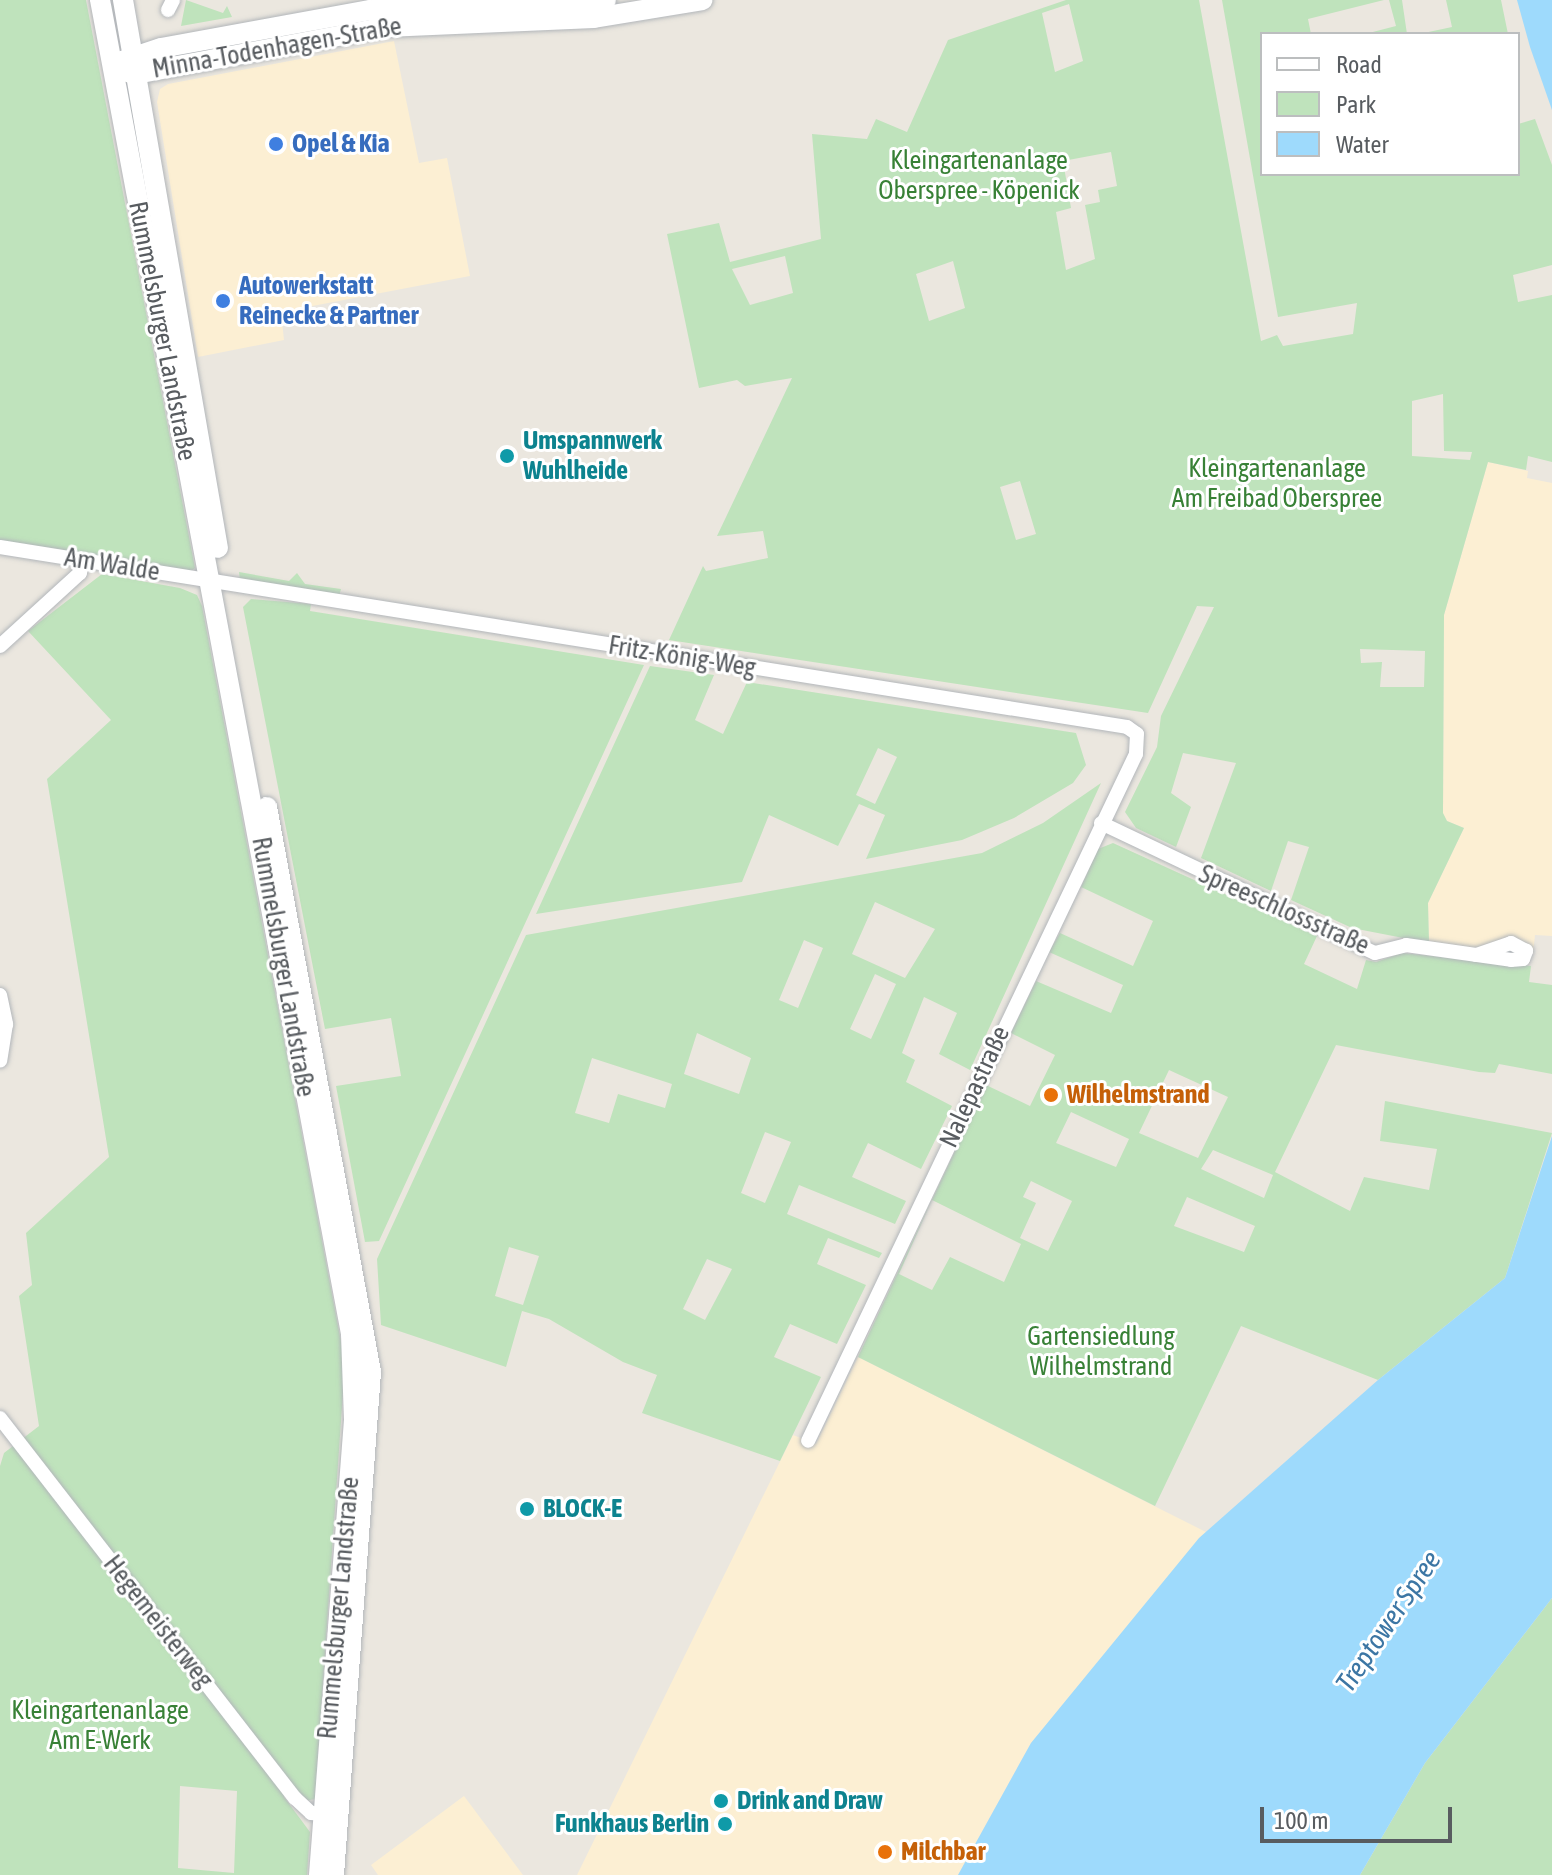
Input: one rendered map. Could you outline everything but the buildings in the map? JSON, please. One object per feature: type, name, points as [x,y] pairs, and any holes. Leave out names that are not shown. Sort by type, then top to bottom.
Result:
[{"type":"main road","name":"Rummelsburger Landstraße","points":[[100,0],[370,1361],[334,1875]]},
{"type":"main road","name":"Rummelsburger Landstraße","points":[[123,0],[218,583],[353,1354],[354,1420],[319,1875]]},
{"type":"main road","name":"Minna-Todenhagen-Straße","points":[[134,64],[371,10],[606,0]]},
{"type":"main road","name":"Minna-Todenhagen-Straße","points":[[112,68],[386,27],[594,18],[703,0]]},
{"type":"street","name":"Am Walde","points":[[0,547],[218,583]]},
{"type":"street","points":[[0,646],[80,573],[82,560]]},
{"type":"street","name":"Fritz-König-Weg","points":[[218,583],[1113,724],[1137,734]]},
{"type":"street","name":"Nalepastraße","points":[[808,1441],[1136,754],[1137,734]]},
{"type":"street","name":"Spreeschlossstraße","points":[[1101,823],[1367,950],[1406,945],[1476,955]]},
{"type":"street","points":[[0,995],[6,1024],[0,1061]]},
{"type":"street","name":"Hegemeisterweg","points":[[0,1418],[295,1798],[311,1813],[323,1814]]},
{"type":"shaded area","points":[[394,41],[419,163],[447,158],[470,276],[281,312],[284,340],[198,357],[157,102],[160,89],[168,84]]},
{"type":"shaded area","points":[[1488,462],[1528,471],[1527,478],[1552,483],[1552,936],[1535,935],[1533,954],[1429,943],[1428,903],[1464,828],[1447,821],[1443,814],[1444,615]]},
{"type":"shaded area","name":"Funkhaus Berlin","points":[[858,1357],[1206,1532],[1031,1743],[958,1875],[577,1875],[793,1435],[816,1444]]},
{"type":"shaded area","points":[[464,1796],[523,1875],[378,1875],[371,1865]]},
{"type":"green space","points":[[0,0],[86,0],[195,568],[190,572],[0,541]]},
{"type":"green space","points":[[186,0],[223,13],[227,6],[232,17],[181,26]]},
{"type":"green space","points":[[1066,0],[1199,0],[1261,341],[1277,335],[1283,346],[1353,334],[1357,303],[1278,317],[1222,0],[1384,0],[1308,19],[1311,32],[1260,32],[1260,176],[1520,176],[1520,123],[1535,119],[1552,165],[1552,265],[1513,275],[1518,302],[1552,295],[1552,462],[1528,456],[1526,470],[1488,462],[1444,615],[1443,813],[1447,821],[1464,828],[1428,903],[1429,943],[1352,928],[1291,900],[1309,847],[1288,841],[1271,891],[1201,858],[1236,763],[1183,753],[1171,793],[1191,807],[1176,847],[1136,828],[1125,812],[1157,747],[1161,716],[1214,607],[1197,606],[1148,713],[669,640],[703,566],[706,571],[768,558],[763,531],[717,536],[792,378],[745,386],[737,380],[699,388],[667,234],[719,223],[730,262],[821,239],[812,134],[867,139],[876,119],[907,132],[948,40]],"holes":[[[1069,4],[1083,61],[1055,72],[1042,13]],[[1111,152],[1117,186],[1098,190],[1100,202],[1085,205],[1095,259],[1066,270],[1056,212],[1071,208],[1063,161]],[[785,256],[793,293],[750,305],[732,269]],[[953,261],[965,308],[929,321],[916,274]],[[1443,394],[1444,451],[1472,452],[1470,460],[1412,456],[1412,401]],[[1020,481],[1036,534],[1016,540],[1000,487]],[[1360,649],[1425,651],[1424,687],[1380,687],[1382,662],[1361,663]]]},
{"type":"green space","points":[[1389,0],[1402,0],[1407,32],[1373,32],[1396,26]]},
{"type":"green space","points":[[1446,0],[1501,0],[1508,32],[1428,32],[1452,27]]},
{"type":"green space","points":[[239,572],[289,581],[297,573],[305,584],[341,589],[339,596],[240,580]]},
{"type":"green space","name":"Kleingartenanlage Am E-Werk","points":[[102,574],[180,588],[197,595],[202,606],[345,1363],[315,1799],[305,1801],[283,1777],[284,1797],[310,1832],[307,1875],[0,1875],[0,1466],[4,1453],[39,1426],[19,1296],[32,1285],[26,1233],[109,1157],[47,779],[111,720],[28,631]],"holes":[[[180,1786],[237,1791],[234,1873],[178,1868]]]},
{"type":"green space","points":[[251,599],[311,604],[310,611],[644,665],[379,1241],[365,1242],[336,1086],[401,1076],[391,1018],[325,1029],[243,607]]},
{"type":"green space","points":[[650,666],[714,675],[695,720],[723,734],[747,682],[1076,733],[1086,765],[1073,783],[1014,818],[962,840],[866,859],[885,815],[859,804],[838,846],[769,815],[742,882],[536,914]],"holes":[[[878,748],[897,757],[875,804],[856,795]]]},
{"type":"green space","points":[[1101,783],[970,1070],[939,1054],[957,1013],[924,997],[902,1053],[915,1060],[906,1082],[952,1106],[921,1169],[868,1143],[852,1177],[906,1201],[895,1224],[799,1185],[787,1214],[882,1253],[879,1258],[828,1238],[817,1264],[866,1285],[837,1344],[790,1324],[774,1357],[821,1377],[780,1461],[642,1413],[657,1375],[623,1362],[549,1319],[522,1311],[506,1367],[381,1325],[377,1259],[526,935],[982,853],[1043,823]],"holes":[[[875,902],[935,929],[905,978],[852,954]],[[804,940],[823,948],[798,1008],[779,1000]],[[875,974],[896,984],[871,1039],[850,1029]],[[697,1033],[751,1058],[739,1094],[684,1074]],[[592,1058],[672,1084],[665,1108],[618,1094],[609,1123],[575,1113]],[[765,1132],[791,1142],[765,1203],[741,1193]],[[509,1247],[539,1256],[523,1305],[495,1296]],[[707,1259],[732,1269],[705,1320],[683,1309]]]},
{"type":"green space","name":"Gartensiedlung Wilhelmstrand","points":[[1113,843],[1317,936],[1304,964],[1357,989],[1366,960],[1376,962],[1402,953],[1531,966],[1529,982],[1552,985],[1552,1074],[1499,1064],[1495,1073],[1479,1072],[1336,1045],[1275,1172],[1350,1211],[1364,1177],[1429,1190],[1437,1149],[1380,1141],[1385,1101],[1552,1133],[1505,1278],[1378,1380],[1241,1326],[1155,1506],[858,1357],[986,1085],[1030,1106],[1055,1055],[1011,1033],[1036,981],[1111,1013],[1123,985],[1049,952],[1060,933],[1133,966],[1153,921],[1081,887],[1098,849]],"holes":[[[1169,1070],[1228,1097],[1198,1158],[1139,1133]],[[1071,1112],[1129,1139],[1116,1167],[1056,1143]],[[1213,1150],[1273,1175],[1264,1198],[1201,1169]],[[1031,1181],[1072,1201],[1048,1251],[1020,1238],[1036,1203],[1023,1197]],[[1187,1197],[1255,1226],[1244,1252],[1174,1226]],[[932,1200],[1021,1244],[1004,1282],[950,1257],[932,1290],[899,1274]]]},
{"type":"green space","points":[[1552,1598],[1552,1875],[1360,1875],[1425,1763]]},
{"type":"water","points":[[1517,0],[1552,0],[1552,110],[1530,47]]},
{"type":"water","name":"Treptower Spree","points":[[1552,1136],[1552,1598],[1425,1763],[1360,1875],[958,1875],[1031,1743],[1199,1538],[1378,1380],[1505,1278]]},
{"type":"place","name":"Opel & Kia","points":[[276,144]]},
{"type":"place","name":"Autowerkstatt Reinecke & Partner","points":[[223,301]]},
{"type":"place","name":"Umspannwerk Wuhlheide","points":[[507,456]]},
{"type":"place","name":"Wilhelmstrand","points":[[1051,1095]]},
{"type":"place","name":"BLOCK-E","points":[[527,1509]]},
{"type":"place","name":"Drink and Draw","points":[[721,1801]]},
{"type":"place","name":"Funkhaus Berlin","points":[[725,1824]]},
{"type":"place","name":"Milchbar","points":[[885,1852]]},
{"type":"park label","name":"Kleingartenanlage Oberspree - Köpenick","points":[[979,176]]},
{"type":"park label","name":"Kleingartenanlage Am Freibad Oberspree","points":[[1277,484]]}]
